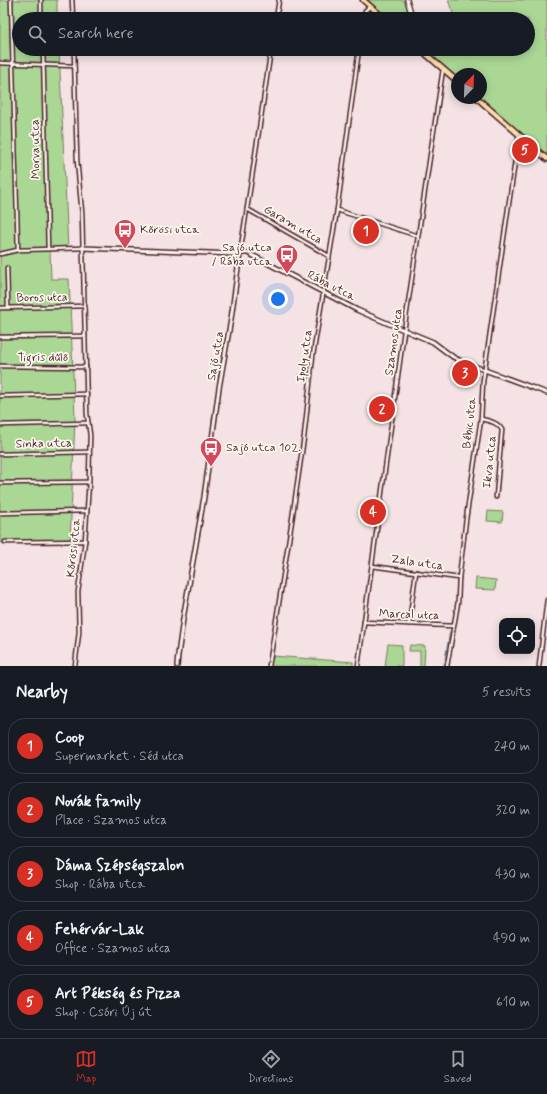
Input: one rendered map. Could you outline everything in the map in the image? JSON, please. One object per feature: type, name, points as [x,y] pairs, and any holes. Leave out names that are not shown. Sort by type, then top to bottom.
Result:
[{"type":"main road","points":[[363,0],[377,12]]},
{"type":"main road","points":[[407,0],[411,12]]},
{"type":"main road","points":[[428,56],[451,75]]},
{"type":"main road","points":[[484,104],[547,159]]},
{"type":"street","points":[[11,0],[12,32]]},
{"type":"street","points":[[41,0],[42,12]]},
{"type":"street","points":[[72,0],[73,12]]},
{"type":"street","points":[[277,12],[279,0]]},
{"type":"street","points":[[365,12],[370,6]]},
{"type":"street","points":[[13,56],[18,250]]},
{"type":"street","name":"Morva utca","points":[[42,56],[48,249]]},
{"type":"street","name":"Kőrösi utca","points":[[74,56],[76,134],[84,248],[85,336],[88,424],[90,435],[89,482],[85,541],[78,592],[79,632],[75,666]]},
{"type":"street","name":"Sajó utca","points":[[178,666],[183,619],[204,497],[219,388],[231,319],[270,56]]},
{"type":"street","name":"Ipoly utca","points":[[269,666],[292,520],[304,437],[312,362],[337,210],[358,56]]},
{"type":"street","points":[[0,63],[74,66]]},
{"type":"street","name":"Szamos utca","points":[[358,666],[404,331],[443,68]]},
{"type":"street","name":"Bébic utca","points":[[447,666],[458,602],[459,578],[481,419],[485,370],[519,134]]},
{"type":"street","name":"Garam utca","points":[[247,209],[330,256]]},
{"type":"street","points":[[337,210],[418,236]]},
{"type":"street","name":"Rába utca","points":[[0,254],[18,250],[84,248],[250,254],[368,315],[433,342],[453,357],[463,362],[547,393]]},
{"type":"street","points":[[7,268],[8,307]]},
{"type":"street","name":"Boros utca","points":[[0,308],[85,306]]},
{"type":"street","points":[[0,337],[85,336]]},
{"type":"street","name":"Tigris dűlő","points":[[0,366],[86,367]]},
{"type":"street","points":[[0,396],[87,394]]},
{"type":"street","name":"Ikva utca","points":[[481,419],[498,425],[502,430],[496,497]]},
{"type":"street","points":[[0,425],[88,424]]},
{"type":"street","name":"Sinka utca","points":[[0,454],[89,452]]},
{"type":"street","points":[[0,483],[89,482]]},
{"type":"street","points":[[0,513],[87,511]]},
{"type":"street","points":[[5,542],[85,541]]},
{"type":"street","name":"Zala utca","points":[[372,566],[459,578]]},
{"type":"street","points":[[409,624],[416,572]]},
{"type":"street","points":[[539,666],[547,600]]},
{"type":"street","name":"Marcal utca","points":[[364,622],[453,626]]},
{"type":"green space","points":[[0,0],[57,0],[57,12],[12,12],[12,56],[59,56],[68,250],[50,251],[51,279],[69,279],[75,418],[70,541],[85,543],[0,543]]},
{"type":"green space","points":[[363,0],[407,0],[411,12],[377,12]]},
{"type":"green space","points":[[448,0],[547,0],[547,159],[484,104],[487,104],[487,68],[451,68],[451,76],[428,56],[535,56],[535,12],[452,12]]},
{"type":"green space","points":[[488,511],[503,512],[502,522],[487,521]]},
{"type":"green space","points":[[476,578],[496,580],[495,590],[475,589]]},
{"type":"green space","points":[[388,644],[402,645],[402,666],[385,666]]},
{"type":"green space","points":[[410,645],[425,646],[424,666],[420,666],[420,651],[409,651]]},
{"type":"green space","points":[[272,656],[353,662],[353,666],[271,666]]},
{"type":"waterway","points":[[445,659],[450,631]]},
{"type":"place","name":"Art Pékség és Pizza","points":[[525,150]]},
{"type":"place","name":"Coop","points":[[366,231]]},
{"type":"place","name":"Kőrösi utca","points":[[125,250]]},
{"type":"place","name":"Sajó utca / Rába utca","points":[[287,274]]},
{"type":"place","name":"Dáma Szépségszalon","points":[[465,373]]},
{"type":"place","name":"Novák family","points":[[382,409]]},
{"type":"place","name":"Sajó utca 102.","points":[[211,468]]},
{"type":"place","name":"Fehérvár-Lak","points":[[373,512]]}]
